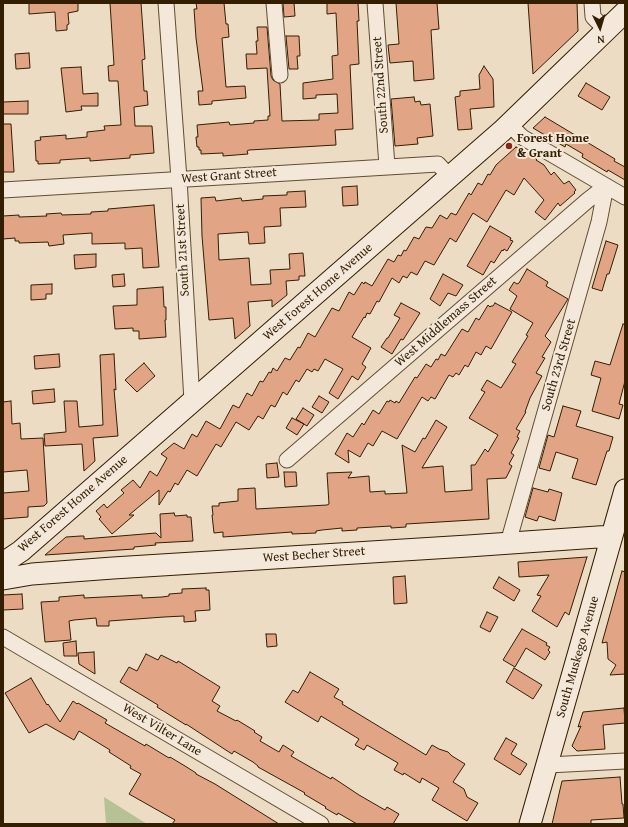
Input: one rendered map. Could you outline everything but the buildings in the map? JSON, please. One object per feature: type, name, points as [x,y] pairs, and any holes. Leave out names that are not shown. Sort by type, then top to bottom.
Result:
[{"type":"street","name":"South 21st Street","points":[[166,3],[179,179],[192,401]]},
{"type":"street","points":[[274,3],[280,75]]},
{"type":"street","name":"South 22nd Street","points":[[375,3],[387,166]]},
{"type":"street","points":[[592,3],[593,18],[606,30]]},
{"type":"street","name":"West Forest Home Avenue","points":[[3,563],[21,551],[450,177],[509,124],[625,12]]},
{"type":"street","points":[[509,124],[522,137],[625,197]]},
{"type":"street","name":"West Grant Street","points":[[3,190],[438,164],[450,177]]},
{"type":"street","name":"West Middlemass Street","points":[[288,460],[606,186]]},
{"type":"street","name":"South 23rd Street","points":[[508,543],[599,222],[606,186]]},
{"type":"street","name":"South Muskego Avenue","points":[[530,824],[618,535],[625,490]]},
{"type":"street","name":"West Becher Street","points":[[3,579],[32,574],[618,535]]},
{"type":"street","name":"West Vilter Lane","points":[[3,636],[321,824]]},
{"type":"street","points":[[548,765],[625,761]]},
{"type":"green space","points":[[104,797],[147,824],[106,824]]},
{"type":"place","name":"Forest Home & Grant","points":[[509,146]]}]
